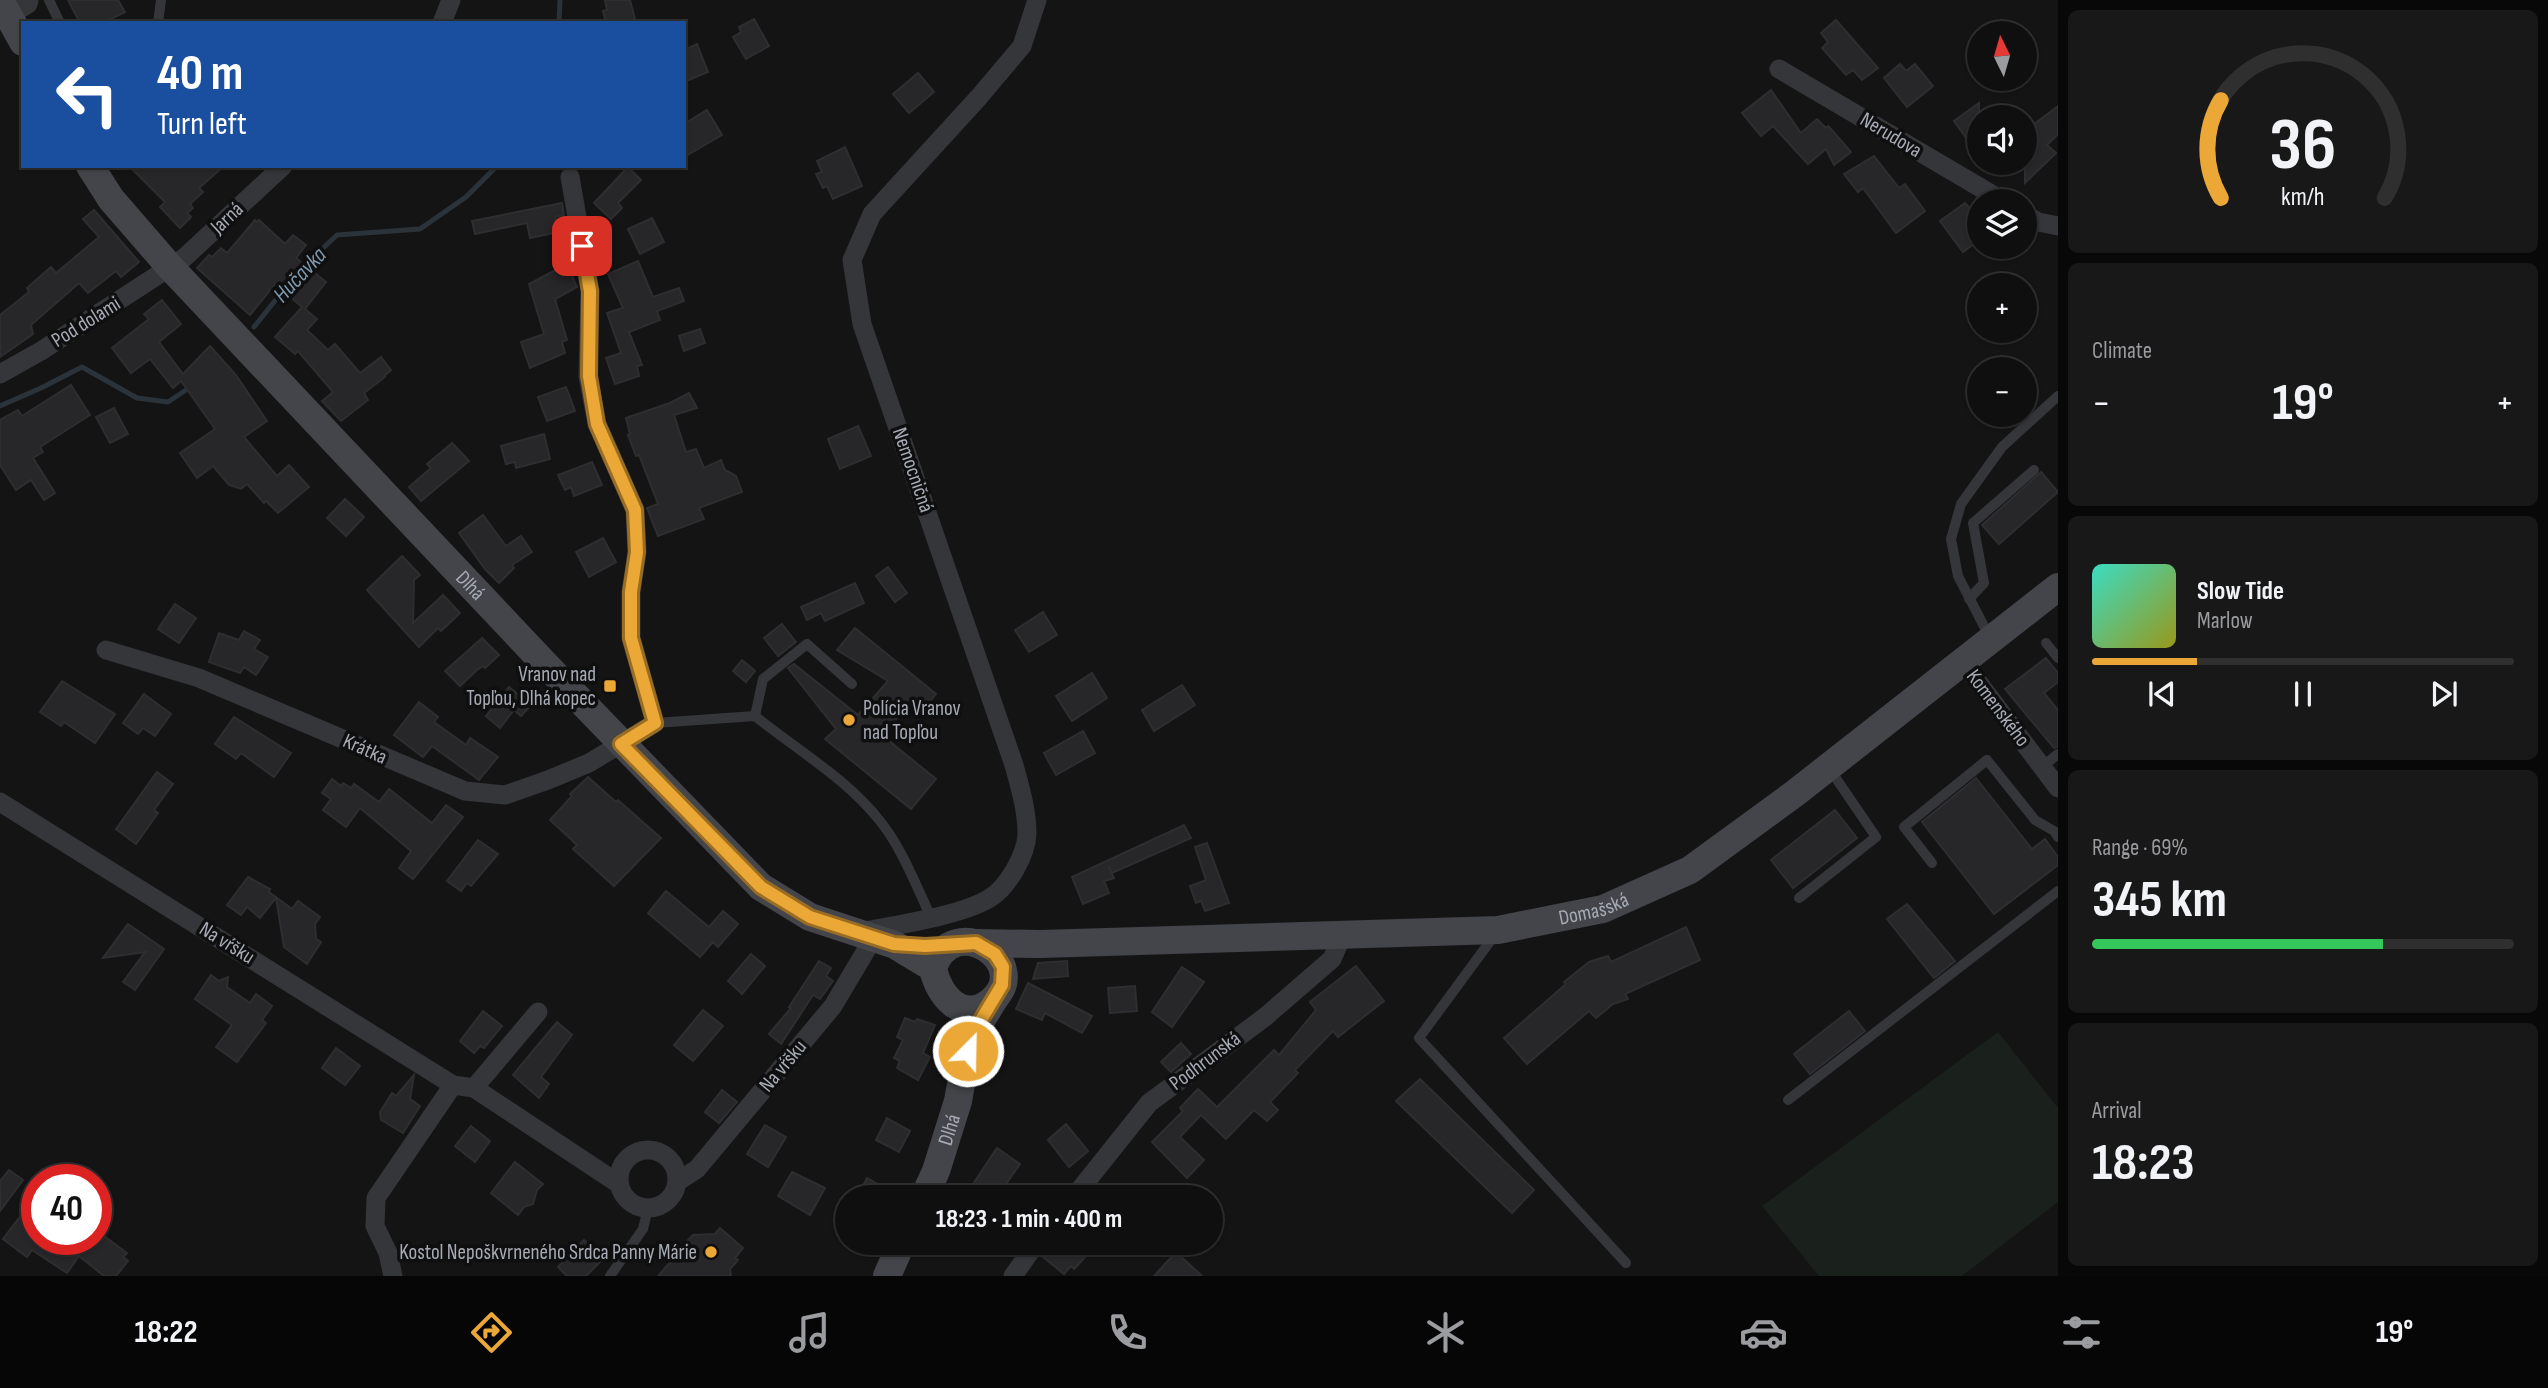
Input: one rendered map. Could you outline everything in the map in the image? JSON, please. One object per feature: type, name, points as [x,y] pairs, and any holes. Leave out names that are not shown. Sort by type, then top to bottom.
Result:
[{"type":"street","points":[[443,21],[452,0]]},
{"type":"street","name":"Nemocničná","points":[[883,934],[927,910],[955,912],[991,897],[1016,870],[1027,836],[1024,799],[1014,765],[862,324],[852,260],[872,214],[1022,46],[1037,0]]},
{"type":"street","name":"Nerudova","points":[[1779,69],[1983,189]]},
{"type":"street","name":"Dlhá","points":[[91,168],[111,199],[170,267],[621,744],[761,887],[810,917],[883,934]]},
{"type":"street","name":"Jarná","points":[[170,267],[184,258],[281,168]]},
{"type":"street","points":[[570,177],[590,291],[589,376],[597,424],[635,510],[637,552],[631,592],[631,638],[655,723],[621,744]]},
{"type":"street","points":[[2037,221],[2058,226]]},
{"type":"street","name":"Pod dolami","points":[[0,374],[145,286],[170,267]]},
{"type":"street","name":"Domašská","points":[[883,934],[964,944],[1028,944],[1498,930],[1602,909],[1689,870],[1828,767],[2058,587]]},
{"type":"street","name":"Krátka","points":[[106,650],[199,678],[465,791],[505,795],[589,763],[621,744]]},
{"type":"street","name":"Komenského","points":[[1963,662],[2058,788]]},
{"type":"street","name":"Na vŕšku","points":[[0,802],[453,1085],[474,1088],[619,1184]]},
{"type":"street","points":[[883,934],[933,968]]},
{"type":"street","name":"Na vŕšku","points":[[677,1182],[697,1169],[833,1006],[883,934]]},
{"type":"street","name":"Podhrunská","points":[[1084,1185],[1149,1103],[1284,1000],[1332,959],[1343,934]]},
{"type":"street","points":[[948,1001],[972,1010],[985,1006],[995,998],[1002,985],[1003,967],[995,954],[964,944],[937,958],[933,968],[939,991],[948,1001],[968,1050]]},
{"type":"street","points":[[1003,967],[1028,944]]},
{"type":"street","name":"Dlhá","points":[[929,1185],[958,1101],[968,1050],[995,998]]},
{"type":"street","points":[[474,1088],[538,1012]]},
{"type":"street","points":[[393,1276],[388,1254],[375,1226],[376,1198],[453,1085]]},
{"type":"street","points":[[641,1150],[652,1150],[662,1153],[671,1161],[677,1182],[668,1200],[656,1207],[640,1207],[626,1199],[619,1184],[619,1173],[623,1163],[631,1155],[641,1150]]},
{"type":"street","points":[[887,1276],[896,1255]]},
{"type":"street","points":[[1013,1276],[1028,1255]]},
{"type":"lane","points":[[48,0],[59,21]]},
{"type":"lane","points":[[159,21],[161,0]]},
{"type":"lane","points":[[1991,639],[1958,576],[1951,539],[1961,504],[2002,447],[2058,396]]},
{"type":"lane","points":[[1969,599],[1984,583],[1973,523],[2034,470]]},
{"type":"lane","points":[[2046,643],[2058,658]]},
{"type":"lane","points":[[755,716],[764,679],[807,644],[852,684]]},
{"type":"lane","points":[[655,723],[755,716],[830,772],[880,821],[927,910]]},
{"type":"lane","points":[[2042,767],[2058,754]]},
{"type":"lane","points":[[1932,863],[1904,827],[1987,760],[2035,820],[2054,831],[2058,837]]},
{"type":"lane","points":[[1799,898],[1877,837],[1828,767]]},
{"type":"lane","points":[[1788,1100],[2058,891]]},
{"type":"lane","points":[[1498,930],[1419,1038],[1626,1263]]},
{"type":"lane","points":[[610,1276],[643,1229],[648,1208]]},
{"type":"shaded area","points":[[1998,1032],[2058,1108],[2058,1202],[1962,1276],[1819,1276],[1762,1206]]},
{"type":"building","points":[[68,0],[118,0],[125,12],[107,21],[79,21]]},
{"type":"building","points":[[605,0],[630,0],[635,21],[606,21],[603,11],[607,10]]},
{"type":"building","points":[[754,19],[769,46],[746,59],[733,37],[741,32],[739,27]]},
{"type":"building","points":[[1836,20],[1878,68],[1862,80],[1853,70],[1846,75],[1822,48],[1828,42],[1821,33]]},
{"type":"building","points":[[697,44],[708,72],[686,81],[686,49]]},
{"type":"building","points":[[1900,64],[1906,71],[1915,64],[1933,86],[1907,107],[1884,78]]},
{"type":"building","points":[[918,73],[934,92],[909,113],[893,94]]},
{"type":"building","points":[[1771,90],[1801,133],[1817,119],[1826,128],[1828,126],[1851,152],[1834,165],[1826,149],[1808,164],[1773,126],[1761,136],[1742,113]]},
{"type":"building","points":[[2058,106],[2058,134],[2047,145],[2056,153],[2037,171],[2037,122]]},
{"type":"building","points":[[707,110],[722,135],[686,156],[686,123]]},
{"type":"building","points":[[1967,112],[1967,139],[1954,121]]},
{"type":"building","points":[[845,147],[862,186],[833,199],[827,186],[823,188],[816,174],[822,172],[817,161]]},
{"type":"building","points":[[1874,156],[1899,188],[1905,184],[1925,211],[1896,233],[1863,188],[1858,192],[1844,174]]},
{"type":"building","points":[[131,168],[222,168],[199,188],[203,192],[190,204],[193,208],[187,213],[191,217],[180,228],[160,207],[165,202]]},
{"type":"building","points":[[627,168],[641,180],[618,203],[622,208],[611,219],[594,203]]},
{"type":"building","points":[[2025,175],[2033,175],[2025,183]]},
{"type":"building","points":[[562,203],[564,215],[555,217],[559,232],[530,238],[527,223],[475,234],[472,221]]},
{"type":"building","points":[[1965,203],[1967,249],[1963,252],[1940,221]]},
{"type":"building","points":[[94,210],[139,262],[121,277],[116,271],[88,293],[79,283],[31,325],[33,334],[0,357],[0,315],[29,292],[27,288],[51,267],[56,273],[99,237],[83,219]]},
{"type":"building","points":[[652,218],[664,242],[640,254],[628,229]]},
{"type":"building","points":[[255,220],[259,220],[285,244],[293,235],[306,245],[296,258],[326,282],[305,309],[317,319],[307,330],[328,350],[335,344],[360,373],[381,357],[391,370],[364,393],[368,400],[341,421],[322,401],[333,392],[298,351],[295,354],[275,337],[302,307],[275,284],[250,315],[197,268],[209,255],[212,257],[221,248],[227,253]]},
{"type":"building","points":[[638,261],[653,297],[679,288],[684,301],[657,311],[660,320],[629,332],[642,365],[637,366],[639,376],[615,384],[606,358],[621,353],[607,313],[623,308],[608,274]]},
{"type":"building","points":[[567,264],[577,287],[555,299],[567,340],[562,342],[565,353],[530,368],[521,342],[544,334],[529,284]]},
{"type":"building","points":[[162,300],[181,324],[159,342],[183,374],[210,346],[236,375],[267,421],[244,437],[277,476],[289,465],[309,487],[278,513],[266,501],[264,503],[247,484],[241,489],[229,485],[213,466],[197,478],[180,453],[215,429],[181,381],[173,388],[150,359],[131,373],[112,348],[149,319],[144,314]]},
{"type":"building","points":[[700,329],[705,343],[684,351],[679,336]]},
{"type":"building","points":[[71,385],[90,415],[40,447],[43,452],[33,458],[55,493],[44,500],[31,480],[16,490],[0,465],[0,420],[18,410],[22,416]]},
{"type":"building","points":[[566,387],[575,411],[547,421],[538,397]]},
{"type":"building","points":[[689,393],[697,408],[674,415],[686,452],[696,449],[704,468],[721,460],[725,470],[736,476],[742,492],[699,508],[704,519],[658,536],[647,508],[658,504],[639,455],[636,456],[628,435],[630,434],[626,418],[670,403]]},
{"type":"building","points":[[114,408],[128,434],[110,443],[96,417]]},
{"type":"building","points":[[858,426],[871,456],[840,469],[828,439]]},
{"type":"building","points":[[544,434],[550,459],[516,468],[515,462],[506,464],[501,446]]},
{"type":"building","points":[[452,443],[469,461],[421,501],[409,487],[431,468],[427,464]]},
{"type":"building","points":[[592,462],[602,485],[574,496],[571,487],[565,490],[558,475]]},
{"type":"building","points":[[2041,472],[2058,492],[1999,544],[1982,525]]},
{"type":"building","points":[[345,499],[364,517],[346,536],[327,518]]},
{"type":"building","points":[[483,515],[506,546],[521,536],[532,552],[512,565],[514,568],[499,583],[485,569],[459,533]]},
{"type":"building","points":[[603,538],[616,562],[589,577],[576,552]]},
{"type":"building","points":[[402,556],[420,575],[414,580],[413,623],[443,595],[460,613],[441,631],[438,628],[419,647],[367,590]]},
{"type":"building","points":[[888,567],[907,593],[895,602],[876,576]]},
{"type":"building","points":[[855,583],[864,603],[825,621],[821,613],[807,620],[801,607]]},
{"type":"building","points":[[175,604],[196,618],[179,643],[158,629]]},
{"type":"building","points":[[1043,612],[1057,635],[1029,652],[1015,630]]},
{"type":"building","points":[[782,624],[796,642],[778,656],[764,638]]},
{"type":"building","name":"Polícia Vranov nad Topľou","points":[[855,628],[936,694],[924,709],[906,707],[883,736],[936,779],[911,809],[825,739],[836,729],[788,668],[794,664],[858,715],[888,681],[837,650]]},
{"type":"building","points":[[244,631],[260,640],[254,649],[268,657],[256,675],[244,667],[240,673],[209,662],[219,633],[239,640]]},
{"type":"building","points":[[482,638],[499,655],[460,686],[445,671]]},
{"type":"building","points":[[2046,658],[2058,673],[2058,682],[2044,693],[2058,710],[2058,747],[2054,748],[2005,689]]},
{"type":"building","points":[[742,660],[755,671],[746,682],[733,671]]},
{"type":"building","points":[[1092,673],[1107,698],[1072,721],[1056,696]]},
{"type":"building","points":[[62,681],[115,714],[95,743],[64,722],[61,726],[40,712]]},
{"type":"building","points":[[1182,685],[1195,705],[1154,731],[1142,710]]},
{"type":"building","points":[[509,687],[531,705],[521,716],[514,710],[500,728],[486,716]]},
{"type":"building","points":[[144,694],[171,714],[155,736],[143,728],[138,734],[123,723]]},
{"type":"building","points":[[419,702],[438,717],[434,722],[466,745],[470,738],[498,757],[479,780],[432,746],[423,757],[394,735]]},
{"type":"building","points":[[234,717],[291,753],[274,777],[241,753],[236,759],[215,744]]},
{"type":"building","points":[[1083,731],[1095,753],[1056,775],[1044,753]]},
{"type":"building","points":[[157,772],[173,784],[154,810],[158,813],[136,844],[116,829]]},
{"type":"building","points":[[588,777],[661,838],[614,886],[573,849],[577,845],[550,820],[572,796],[570,794]]},
{"type":"building","points":[[1976,778],[2032,849],[2045,839],[2058,857],[2058,865],[1994,914],[1922,822]]},
{"type":"building","points":[[332,779],[341,786],[343,783],[351,788],[354,784],[379,802],[389,789],[432,823],[446,805],[463,817],[413,879],[399,868],[411,851],[360,808],[346,827],[323,810],[331,799],[322,793]]},
{"type":"building","points":[[1835,810],[1857,838],[1793,888],[1771,860]]},
{"type":"building","points":[[1184,825],[1191,838],[1112,873],[1109,867],[1114,878],[1104,881],[1109,893],[1083,904],[1072,877]]},
{"type":"building","points":[[478,840],[498,854],[471,886],[467,883],[461,891],[447,881]]},
{"type":"building","points":[[1207,843],[1229,903],[1205,911],[1201,901],[1196,903],[1190,886],[1206,880],[1195,847]]},
{"type":"building","points":[[248,877],[270,889],[269,892],[292,909],[298,901],[320,917],[315,924],[316,939],[321,942],[307,964],[284,947],[276,898],[260,918],[247,907],[241,915],[227,905]]},
{"type":"building","points":[[666,891],[709,927],[723,911],[738,924],[718,947],[713,942],[700,957],[648,913]]},
{"type":"building","points":[[1907,904],[1955,961],[1934,978],[1887,919]]},
{"type":"building","points":[[128,924],[164,949],[135,990],[123,982],[145,952],[103,958]]},
{"type":"building","points":[[1686,927],[1700,960],[1625,994],[1628,999],[1613,1004],[1596,1018],[1589,1011],[1527,1064],[1504,1038],[1589,962],[1608,956],[1611,962]]},
{"type":"building","points":[[751,954],[765,966],[742,994],[728,981]]},
{"type":"building","points":[[819,961],[831,968],[826,976],[833,981],[820,999],[813,995],[781,1044],[769,1034],[791,1008],[789,1007]]},
{"type":"building","points":[[1067,961],[1068,976],[1033,979],[1038,963]]},
{"type":"building","points":[[1356,966],[1384,1001],[1338,1037],[1333,1031],[1295,1070],[1298,1073],[1270,1102],[1278,1110],[1267,1121],[1254,1110],[1226,1139],[1201,1115],[1180,1137],[1204,1160],[1187,1178],[1152,1142],[1183,1111],[1180,1108],[1198,1089],[1217,1107],[1274,1050],[1279,1055],[1316,1010],[1310,1002]]},
{"type":"building","points":[[1182,967],[1204,982],[1172,1027],[1152,1012]]},
{"type":"building","points":[[211,975],[219,981],[228,977],[227,987],[250,1003],[256,994],[272,1006],[262,1020],[266,1023],[237,1062],[216,1047],[232,1025],[195,999]]},
{"type":"building","points":[[1028,983],[1092,1016],[1082,1033],[1045,1013],[1042,1020],[1016,1009]]},
{"type":"building","points":[[1135,986],[1137,1011],[1110,1013],[1108,988]]},
{"type":"building","points":[[703,1010],[723,1026],[693,1061],[674,1045]]},
{"type":"building","points":[[483,1011],[502,1026],[484,1048],[480,1046],[474,1053],[460,1041]]},
{"type":"building","points":[[1849,1011],[1865,1031],[1810,1074],[1794,1054]]},
{"type":"building","points":[[905,1018],[935,1025],[923,1053],[930,1057],[918,1080],[897,1068],[900,1061],[894,1058],[903,1040],[897,1037]]},
{"type":"building","points":[[557,1022],[572,1035],[541,1077],[549,1084],[539,1098],[513,1075]]},
{"type":"building","points":[[1181,1043],[1191,1054],[1171,1072],[1161,1062]]},
{"type":"building","points":[[336,1048],[360,1066],[345,1085],[322,1068]]},
{"type":"building","points":[[414,1075],[410,1099],[420,1106],[403,1133],[381,1120],[380,1112],[392,1093],[396,1096]]},
{"type":"building","points":[[1420,1079],[1534,1190],[1512,1213],[1396,1101]]},
{"type":"building","points":[[722,1090],[737,1102],[719,1123],[705,1112]]},
{"type":"building","points":[[887,1118],[910,1131],[899,1152],[876,1140]]},
{"type":"building","points":[[1066,1124],[1088,1151],[1069,1167],[1048,1140]]},
{"type":"building","points":[[765,1125],[786,1137],[768,1167],[747,1154]]},
{"type":"building","points":[[471,1126],[490,1141],[475,1162],[455,1146]]},
{"type":"building","points":[[997,1148],[1020,1164],[1005,1185],[973,1184]]},
{"type":"building","points":[[515,1162],[543,1184],[537,1190],[533,1204],[524,1207],[518,1215],[491,1193]]},
{"type":"building","points":[[9,1170],[21,1179],[21,1183],[0,1211],[0,1181]]},
{"type":"building","points":[[792,1172],[825,1188],[810,1215],[778,1196]]},
{"type":"building","points":[[867,1178],[880,1185],[863,1185]]},
{"type":"building","points":[[21,1215],[21,1252],[3,1239]]},
{"type":"building","name":"Kostol Nepoškvrneného Srdca Panny Márie","points":[[720,1228],[743,1248],[730,1269],[731,1276],[658,1276],[679,1252],[688,1251],[687,1241],[693,1235],[715,1234]]},
{"type":"building","points":[[584,1240],[603,1259],[586,1276],[567,1276],[558,1267]]},
{"type":"building","points":[[112,1242],[127,1253],[123,1257],[128,1261],[116,1276],[104,1276],[79,1256],[67,1273],[40,1255],[112,1255]]},
{"type":"building","points":[[1087,1255],[1074,1269],[1071,1266],[1064,1274],[1042,1256]]},
{"type":"building","points":[[1173,1255],[1179,1255],[1202,1276],[1154,1276]]},
{"type":"waterway","name":"Hučavka","points":[[559,21],[560,0]]},
{"type":"waterway","name":"Hučavka","points":[[301,269],[337,235],[420,229],[466,197],[495,168]]},
{"type":"waterway","name":"Hučavka","points":[[254,327],[286,287]]},
{"type":"waterway","name":"Hučavka","points":[[0,406],[82,367],[137,398],[168,402],[192,386]]},
{"type":"place","name":"Vranov nad Topľou, Dlhá kopec","points":[[610,686]]},
{"type":"place","name":"Polícia Vranov nad Topľou","points":[[849,720]]},
{"type":"place","name":"Kostol Nepoškvrneného Srdca Panny Márie","points":[[711,1252]]},
{"type":"route","points":[[582,246],[590,291],[589,376],[597,424],[635,510],[637,552],[631,592],[631,638],[655,723],[621,744],[761,887],[810,917],[894,944],[925,946],[976,943],[995,954],[1003,967],[1002,985],[969,1040],[968,1051]]}]
